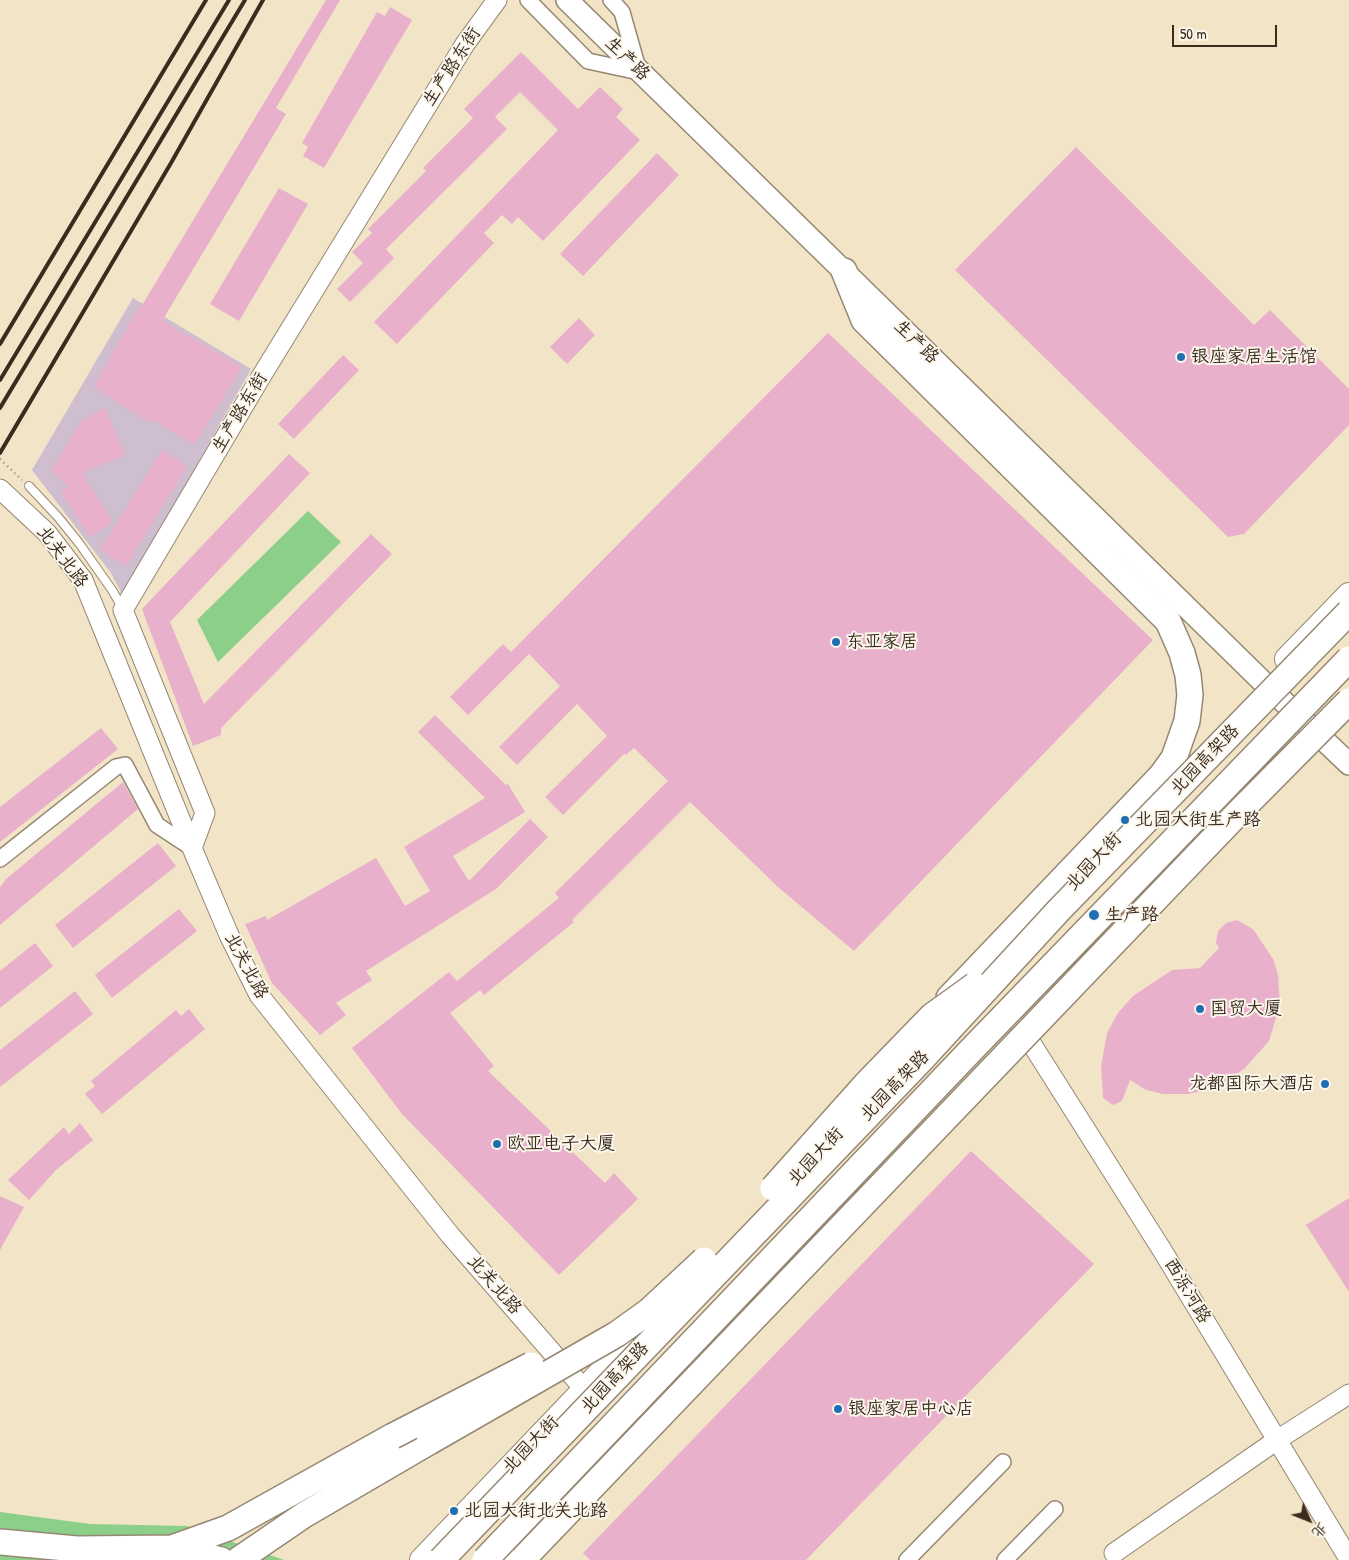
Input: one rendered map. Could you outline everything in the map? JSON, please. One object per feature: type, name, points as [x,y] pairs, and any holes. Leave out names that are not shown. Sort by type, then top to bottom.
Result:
[{"type":"highway","points":[[238,1560],[304,1515],[617,1334],[649,1311],[690,1275],[799,1160],[866,1084],[1161,776],[1174,758],[1187,721],[1190,695],[1182,653],[1168,621],[864,320],[844,271]]},
{"type":"highway","name":"北园高架路","points":[[441,1560],[922,1058],[1059,910],[1349,612]]},
{"type":"highway","name":"北园高架路","points":[[485,1560],[1349,659]]},
{"type":"highway","points":[[522,1560],[921,1146],[1238,813],[1349,701]]},
{"type":"highway","points":[[932,1016],[972,988],[1059,910]]},
{"type":"highway","points":[[1009,1054],[1093,924]]},
{"type":"highway","points":[[798,1186],[866,1084]]},
{"type":"highway","points":[[812,1218],[921,1146]]},
{"type":"highway","points":[[172,1548],[228,1528],[393,1436],[616,1322],[690,1275]]},
{"type":"highway","points":[[0,1542],[77,1549],[172,1548],[221,1560]]},
{"type":"main road","name":"生产路","points":[[567,0],[1310,727]]},
{"type":"main road","name":"北园大街","points":[[422,1560],[633,1338],[781,1194],[1130,824],[1265,684],[1311,632],[1349,595]]},
{"type":"main road","points":[[506,1560],[1185,852],[1349,686]]},
{"type":"main road","points":[[1310,727],[1349,764]]},
{"type":"street","name":"生产路东街","points":[[123,610],[259,380],[465,44],[497,0]]},
{"type":"street","points":[[528,0],[588,61],[639,72],[622,12],[610,0]]},
{"type":"street","name":"北关北路","points":[[0,489],[47,533],[83,580],[228,935],[258,995],[450,1235],[584,1389]]},
{"type":"street","points":[[0,859],[116,767],[125,765],[157,825],[192,848],[206,813],[123,610]]},
{"type":"street","name":"西泺河路","points":[[1020,1026],[1162,1250],[1349,1559]]},
{"type":"street","points":[[1111,1556],[1277,1440],[1349,1394]]},
{"type":"street","points":[[918,1556],[1002,1462]]},
{"type":"street","points":[[1005,1560],[1055,1509]]},
{"type":"lane","points":[[29,486],[79,543],[112,590],[123,610]]},
{"type":"path","points":[[0,458],[29,486]]},
{"type":"shaded area","points":[[133,298],[251,369],[123,596],[111,573],[32,470]]},
{"type":"green space","points":[[308,511],[341,542],[218,662],[197,620]]},
{"type":"green space","points":[[0,1512],[90,1524],[187,1526],[284,1560],[0,1560]]},
{"type":"building","points":[[326,0],[340,0],[276,108],[286,114],[162,321],[242,367],[194,445],[152,419],[150,423],[94,387],[137,309],[139,310]]},
{"type":"building","points":[[390,7],[412,20],[324,168],[303,156],[308,147],[302,143],[377,12],[385,16]]},
{"type":"building","points":[[521,52],[578,109],[600,87],[623,109],[616,117],[640,140],[543,241],[518,217],[512,224],[502,215],[484,233],[494,243],[397,344],[374,322],[558,130],[520,92],[495,117],[507,129],[386,249],[394,258],[350,302],[337,289],[363,263],[352,252],[372,233],[368,229],[426,171],[423,168],[473,118],[464,109]]},
{"type":"building","name":"银座家居生活馆","points":[[1076,147],[1254,325],[1270,310],[1349,389],[1349,425],[1244,534],[1228,537],[955,270]]},
{"type":"building","points":[[657,153],[679,175],[583,276],[560,254]]},
{"type":"building","points":[[279,188],[308,204],[239,321],[210,304]]},
{"type":"building","points":[[579,318],[595,335],[567,364],[550,347]]},
{"type":"building","name":"东亚家居","points":[[828,333],[1153,640],[854,951],[778,887],[690,802],[572,920],[574,922],[484,995],[480,990],[450,1013],[494,1066],[488,1071],[605,1183],[614,1173],[638,1199],[559,1275],[402,1114],[352,1048],[449,972],[457,981],[559,898],[555,893],[668,781],[634,748],[626,755],[624,754],[563,815],[545,797],[607,736],[577,704],[517,765],[499,747],[560,686],[529,654],[468,715],[450,697],[503,644],[511,652]]},
{"type":"building","points":[[343,355],[359,370],[294,439],[278,424]]},
{"type":"building","points":[[105,408],[125,455],[82,473],[113,522],[89,537],[61,492],[69,487],[51,471],[81,421]]},
{"type":"building","points":[[162,450],[187,466],[126,566],[100,550]]},
{"type":"building","points":[[289,454],[310,473],[170,622],[204,704],[371,534],[392,554],[221,728],[221,735],[193,746],[142,609]]},
{"type":"building","points":[[435,715],[506,785],[508,784],[525,812],[453,856],[469,881],[530,819],[548,837],[496,889],[366,971],[372,980],[336,1003],[346,1015],[320,1035],[272,983],[245,924],[266,916],[267,920],[376,858],[405,906],[430,891],[404,847],[485,798],[418,732]]},
{"type":"building","points":[[101,728],[118,749],[0,842],[0,807]]},
{"type":"building","points":[[123,782],[138,809],[0,925],[0,887],[6,879]]},
{"type":"building","points":[[158,843],[176,866],[73,948],[55,925]]},
{"type":"building","points":[[179,909],[197,931],[112,998],[95,975]]},
{"type":"building","name":"国贸大厦","points":[[1237,920],[1253,929],[1273,959],[1278,975],[1280,1005],[1269,1041],[1245,1068],[1226,1082],[1208,1090],[1188,1094],[1163,1094],[1146,1090],[1130,1080],[1122,1101],[1113,1105],[1103,1098],[1101,1066],[1107,1033],[1118,1013],[1133,996],[1172,970],[1200,968],[1219,948],[1216,943],[1218,931],[1226,923]]},
{"type":"building","points":[[35,943],[53,966],[0,1008],[0,971]]},
{"type":"building","points":[[75,991],[93,1014],[0,1087],[0,1050]]},
{"type":"building","points":[[189,1009],[205,1029],[102,1114],[85,1094],[95,1086],[91,1081],[176,1010],[181,1016]]},
{"type":"building","points":[[80,1123],[93,1140],[56,1170],[29,1200],[8,1180],[64,1127],[69,1134]]},
{"type":"building","name":"银座家居中心店","points":[[971,1151],[1094,1264],[806,1560],[590,1560],[583,1553]]},
{"type":"building","points":[[0,1196],[24,1207],[0,1250]]},
{"type":"building","points":[[1349,1198],[1349,1292],[1306,1225]]},
{"type":"railway","points":[[0,344],[206,0]]},
{"type":"railway","points":[[0,380],[229,0]]},
{"type":"railway","points":[[0,408],[245,0]]},
{"type":"railway","points":[[0,453],[171,163],[263,0]]},
{"type":"place","name":"银座家居生活馆","points":[[1181,357]]},
{"type":"place","name":"东亚家居","points":[[836,642]]},
{"type":"place","name":"北园大街生产路","points":[[1125,820]]},
{"type":"place","name":"生产路","points":[[1094,915]]},
{"type":"place","name":"国贸大厦","points":[[1200,1009]]},
{"type":"place","name":"龙都国际大酒店","points":[[1325,1084]]},
{"type":"place","name":"欧亚电子大厦","points":[[497,1144]]},
{"type":"place","name":"银座家居中心店","points":[[838,1409]]},
{"type":"place","name":"北园大街北关北路","points":[[454,1511]]}]
